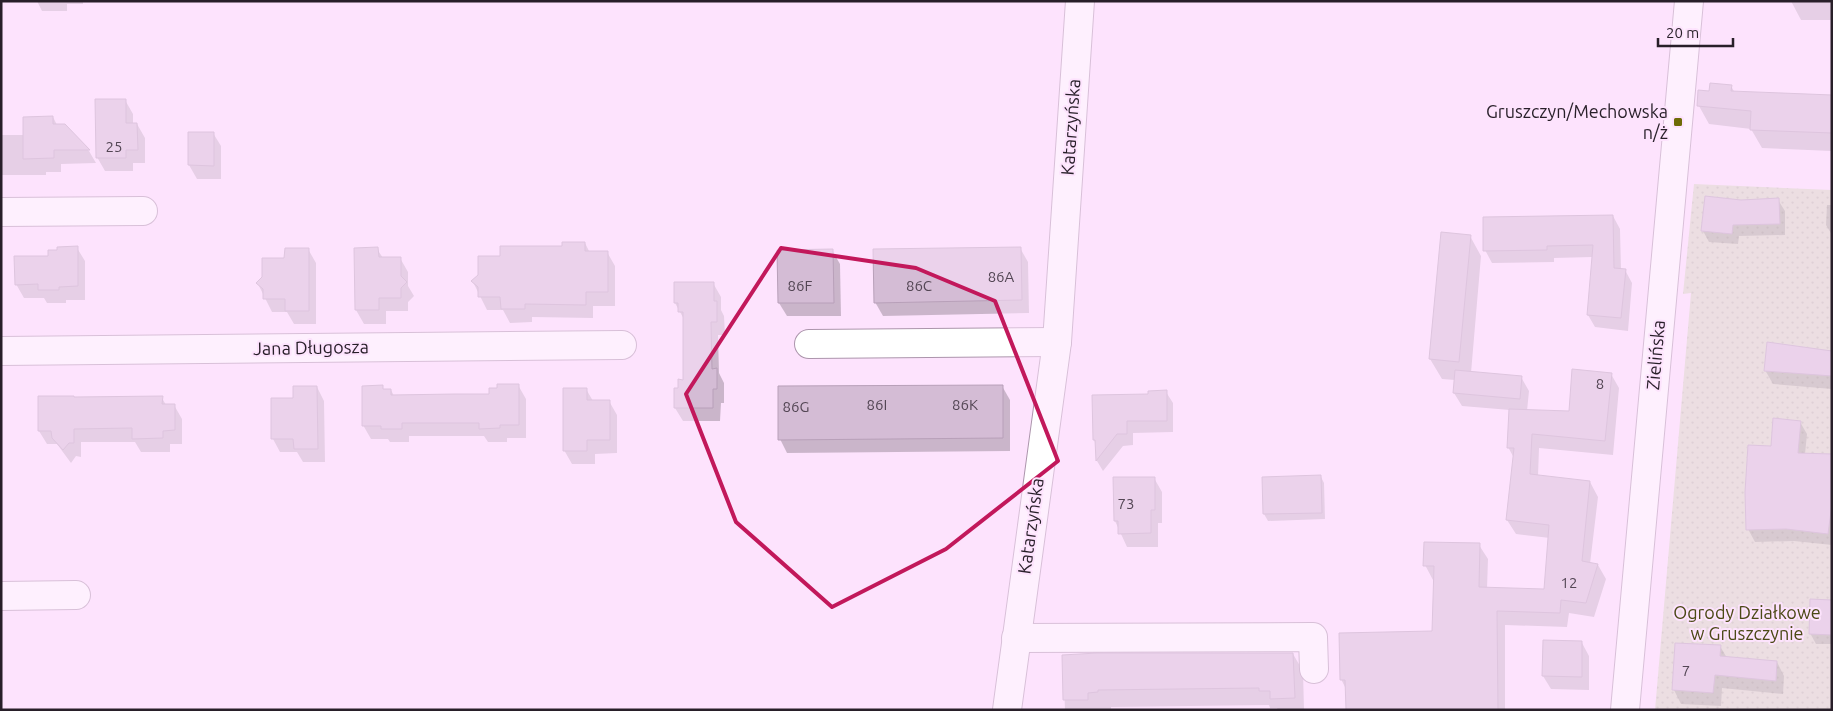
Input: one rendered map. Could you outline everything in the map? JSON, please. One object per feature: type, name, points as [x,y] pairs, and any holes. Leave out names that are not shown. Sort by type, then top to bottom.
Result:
[{"type":"street","name":"Katarzyńska","points":[[1007,710],[1057,342],[1080,1]]},
{"type":"street","name":"Zielińska","points":[[1625,710],[1689,1]]},
{"type":"street","points":[[1,212],[143,211]]},
{"type":"street","points":[[809,344],[1057,342]]},
{"type":"street","name":"Jana Długosza","points":[[1,351],[622,345]]},
{"type":"street","points":[[1,596],[76,595]]},
{"type":"street","points":[[1016,638],[1313,637],[1314,670]]},
{"type":"highlighted area","points":[[781,248],[916,268],[995,301],[1058,461],[946,549],[832,607],[736,522],[686,394]]},
{"type":"green space","name":"Ogrody Działkowe w Gruszczynie","points":[[1694,184],[1832,190],[1832,710],[1655,710],[1691,293],[1683,294]]},
{"type":"building","points":[[1710,83],[1732,85],[1731,91],[1832,95],[1832,133],[1750,130],[1751,111],[1697,106],[1698,90],[1709,91]]},
{"type":"building","points":[[95,99],[126,99],[126,123],[137,123],[138,150],[126,150],[126,158],[96,158]]},
{"type":"building","points":[[53,116],[53,124],[65,124],[90,150],[54,150],[54,158],[23,159],[23,117]]},
{"type":"building","points":[[188,132],[214,132],[214,166],[188,165]]},
{"type":"building","points":[[1705,196],[1741,200],[1779,198],[1780,224],[1733,225],[1732,234],[1701,231]]},
{"type":"building","points":[[1613,215],[1614,268],[1626,269],[1621,318],[1587,315],[1593,245],[1547,246],[1547,250],[1483,251],[1483,217]]},
{"type":"building","points":[[1441,232],[1471,235],[1459,362],[1429,359]]},
{"type":"building","points":[[562,242],[585,242],[585,251],[608,251],[608,292],[586,292],[586,305],[525,304],[525,309],[501,309],[500,297],[478,297],[478,287],[471,281],[478,275],[478,256],[500,256],[500,246],[562,246]]},
{"type":"building","points":[[78,246],[78,286],[59,287],[59,290],[38,290],[38,284],[15,285],[14,256],[48,256],[48,250],[57,250],[57,247]]},
{"type":"building","points":[[378,247],[379,257],[401,257],[401,276],[407,282],[401,288],[401,298],[379,298],[379,310],[355,310],[354,248]]},
{"type":"building","points":[[1021,247],[1022,300],[874,303],[873,249]]},
{"type":"building","points":[[285,248],[309,248],[309,311],[285,311],[285,299],[263,299],[263,289],[256,283],[262,277],[262,258],[284,258]]},
{"type":"building","points":[[833,249],[834,303],[778,303],[777,250]]},
{"type":"building","points":[[674,282],[714,282],[714,301],[717,301],[717,322],[711,322],[712,369],[717,368],[717,389],[713,389],[713,408],[674,408],[674,388],[678,388],[678,379],[683,380],[683,312],[678,312],[678,303],[674,303]]},
{"type":"building","points":[[1767,342],[1832,351],[1832,376],[1764,371]]},
{"type":"building","points":[[1572,369],[1612,373],[1605,441],[1532,434],[1530,474],[1590,481],[1582,561],[1598,564],[1586,603],[1561,600],[1560,613],[1497,611],[1498,710],[1346,710],[1345,680],[1340,680],[1339,633],[1432,631],[1434,566],[1423,566],[1424,542],[1480,543],[1479,587],[1544,589],[1549,525],[1506,520],[1514,448],[1507,448],[1509,409],[1569,411]]},
{"type":"building","points":[[1455,370],[1522,376],[1520,399],[1453,393]]},
{"type":"building","points":[[497,384],[519,384],[519,425],[500,425],[500,428],[479,429],[479,423],[402,423],[402,429],[381,429],[381,426],[362,426],[362,386],[383,385],[383,389],[391,389],[391,395],[489,394],[489,388],[497,388]]},
{"type":"building","points":[[1003,385],[1003,438],[778,440],[778,386]]},
{"type":"building","points":[[293,386],[317,386],[318,449],[294,449],[293,439],[271,439],[271,398],[293,398]]},
{"type":"building","points":[[563,388],[587,388],[587,400],[610,400],[610,440],[587,440],[587,451],[563,451]]},
{"type":"building","points":[[1167,390],[1167,421],[1127,421],[1127,434],[1117,434],[1096,461],[1095,440],[1093,440],[1092,395],[1148,394],[1148,391]]},
{"type":"building","points":[[38,396],[163,396],[162,404],[175,404],[175,430],[163,431],[163,438],[132,439],[132,428],[74,429],[74,443],[69,443],[63,450],[52,438],[51,431],[38,431]]},
{"type":"building","points":[[1773,418],[1801,421],[1798,453],[1832,454],[1832,504],[1828,534],[1786,529],[1746,530],[1745,492],[1748,445],[1771,446]]},
{"type":"building","points":[[1321,475],[1322,513],[1263,514],[1262,477]]},
{"type":"building","points":[[1113,477],[1155,477],[1155,510],[1151,510],[1151,533],[1118,534],[1118,521],[1114,521]]},
{"type":"building","points":[[1810,599],[1832,600],[1832,635],[1809,634]]},
{"type":"building","points":[[1543,640],[1582,641],[1582,677],[1542,676]]},
{"type":"building","points":[[1675,643],[1721,645],[1720,656],[1777,661],[1776,681],[1715,675],[1713,693],[1672,690]]},
{"type":"building","points":[[1097,653],[1293,653],[1295,698],[1270,699],[1270,691],[1259,691],[1259,688],[1098,690],[1098,692],[1088,693],[1088,700],[1063,700],[1062,655]]},
{"type":"place","name":"Gruszczyn/Mechowska n/ż","points":[[1678,122]]}]
